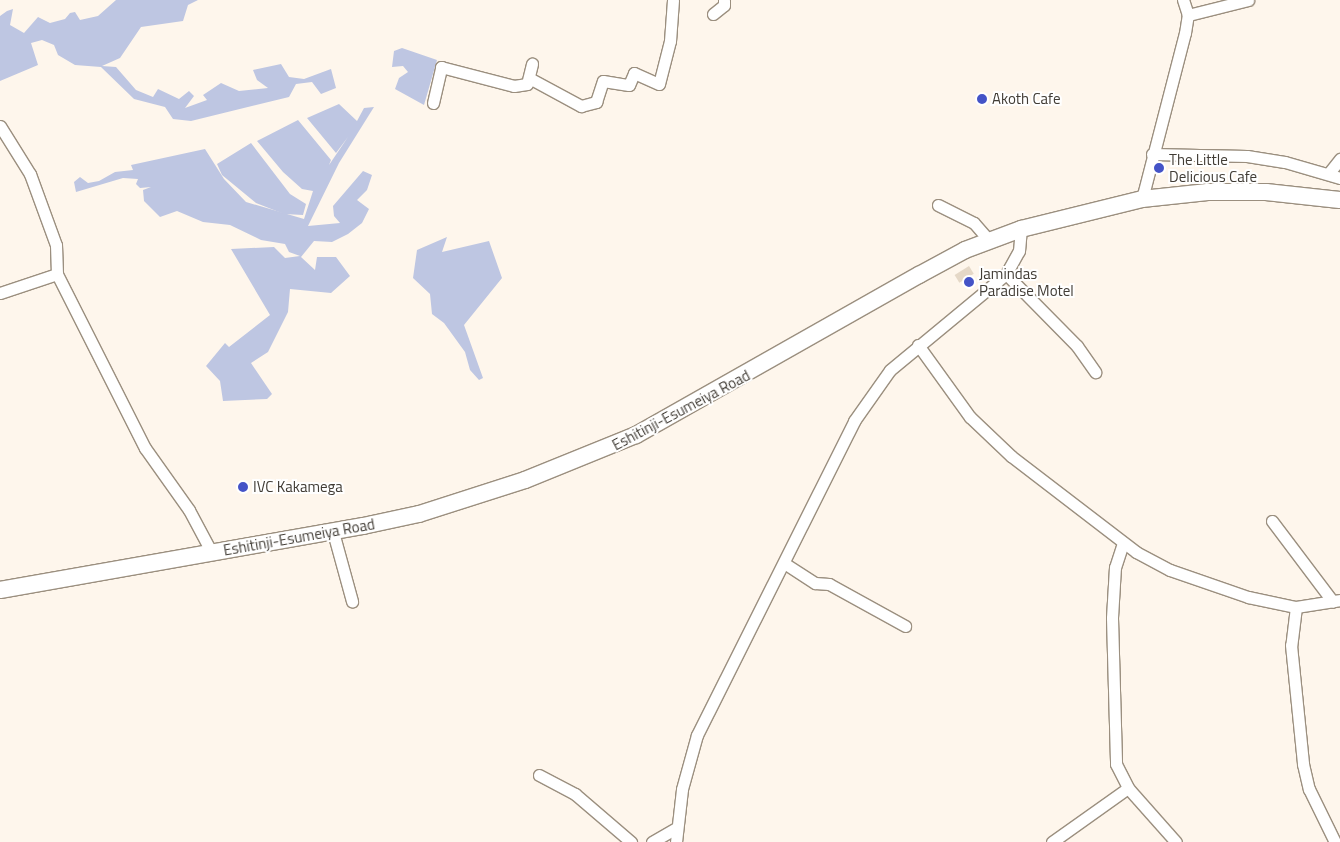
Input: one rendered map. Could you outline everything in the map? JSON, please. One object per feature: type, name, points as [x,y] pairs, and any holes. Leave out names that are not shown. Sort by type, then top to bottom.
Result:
[{"type":"highway","name":"Eshitinji-Esumeiya Road","points":[[0,590],[333,532],[418,514],[593,455],[676,414],[919,275],[989,240],[1021,229],[1142,199],[1266,192],[1340,200]]},
{"type":"street","points":[[531,79],[582,106],[596,102],[603,80],[629,85],[634,73],[658,84],[670,41],[673,0]]},
{"type":"street","points":[[713,14],[724,5],[724,0]]},
{"type":"street","points":[[1142,199],[1188,15],[1183,0]]},
{"type":"street","points":[[1188,15],[1248,0]]},
{"type":"street","points":[[433,103],[441,67],[463,70],[506,86],[527,84],[531,79],[532,64]]},
{"type":"street","points":[[0,126],[30,174],[56,245],[57,274],[145,448],[189,510],[212,553]]},
{"type":"street","points":[[1152,154],[1247,156],[1329,173],[1340,178]]},
{"type":"street","points":[[1329,173],[1340,159]]},
{"type":"street","points":[[938,205],[974,223],[989,240]]},
{"type":"street","points":[[676,842],[676,828],[697,736],[870,394],[918,345],[1006,274],[1019,251],[1021,229]]},
{"type":"street","points":[[0,293],[57,274]]},
{"type":"street","points":[[1006,274],[1077,346],[1095,372]]},
{"type":"street","points":[[918,345],[970,417],[1011,456],[1123,544],[1199,582],[1296,607],[1336,601]]},
{"type":"street","points":[[1272,521],[1336,601]]},
{"type":"street","points":[[333,532],[352,601]]},
{"type":"street","points":[[1123,544],[1115,567],[1112,737],[1116,764],[1128,788],[1176,842]]},
{"type":"street","points":[[784,562],[815,583],[828,584],[905,626]]},
{"type":"street","points":[[1296,607],[1291,646],[1303,764],[1309,789],[1335,842]]},
{"type":"street","points":[[539,775],[575,794],[631,842]]},
{"type":"street","points":[[1052,842],[1128,788]]},
{"type":"street","points":[[652,842],[676,828]]},
{"type":"shaded area","points":[[116,0],[198,0],[188,5],[183,21],[141,27],[120,58],[102,66],[116,67],[136,90],[153,97],[158,89],[179,99],[189,91],[194,96],[185,108],[207,100],[203,95],[221,83],[239,91],[268,88],[257,80],[253,70],[281,64],[289,77],[304,79],[331,69],[336,88],[321,94],[312,82],[296,84],[289,97],[191,121],[173,119],[165,107],[134,99],[101,67],[75,65],[58,55],[54,45],[42,40],[31,43],[38,65],[0,81],[0,16],[7,11],[13,9],[10,25],[24,33],[38,17],[50,23],[65,19],[70,13],[75,12],[80,20],[98,16]]},
{"type":"shaded area","points":[[402,48],[437,60],[424,105],[395,89],[399,78],[408,72],[403,66],[392,67],[394,51]]},
{"type":"shaded area","points":[[339,104],[357,121],[364,108],[374,107],[339,163],[308,226],[340,223],[334,216],[333,206],[363,171],[372,175],[367,190],[357,200],[369,209],[362,223],[348,234],[332,242],[314,241],[301,257],[315,270],[317,257],[336,257],[350,276],[331,293],[290,289],[288,312],[268,352],[251,363],[272,394],[267,399],[223,401],[220,381],[206,366],[225,343],[229,347],[270,315],[231,249],[274,247],[285,258],[300,256],[289,252],[285,244],[261,240],[230,225],[203,222],[177,211],[160,217],[144,201],[143,190],[151,187],[140,188],[136,184],[138,179],[123,178],[76,192],[74,182],[80,177],[88,183],[99,181],[115,172],[133,170],[131,165],[205,149],[224,179],[246,202],[304,219],[313,191],[302,189],[283,172],[257,141],[298,120],[331,160],[329,165],[348,137],[336,153],[307,118]]},
{"type":"shaded area","points":[[251,143],[290,194],[306,204],[303,215],[284,214],[256,203],[222,175],[217,164]]},
{"type":"shaded area","points":[[447,237],[442,252],[489,241],[502,278],[464,325],[483,378],[479,380],[470,370],[465,352],[444,323],[432,314],[430,294],[413,278],[417,250]]},
{"type":"building","points":[[969,266],[974,274],[959,283],[955,275]]},
{"type":"place","name":"Akoth Cafe","points":[[982,99]]},
{"type":"place","name":"The Little Delicious Cafe","points":[[1159,168]]},
{"type":"place","name":"Jamindas Paradise Motel","points":[[969,282]]},
{"type":"place","name":"IVC Kakamega","points":[[243,487]]}]
